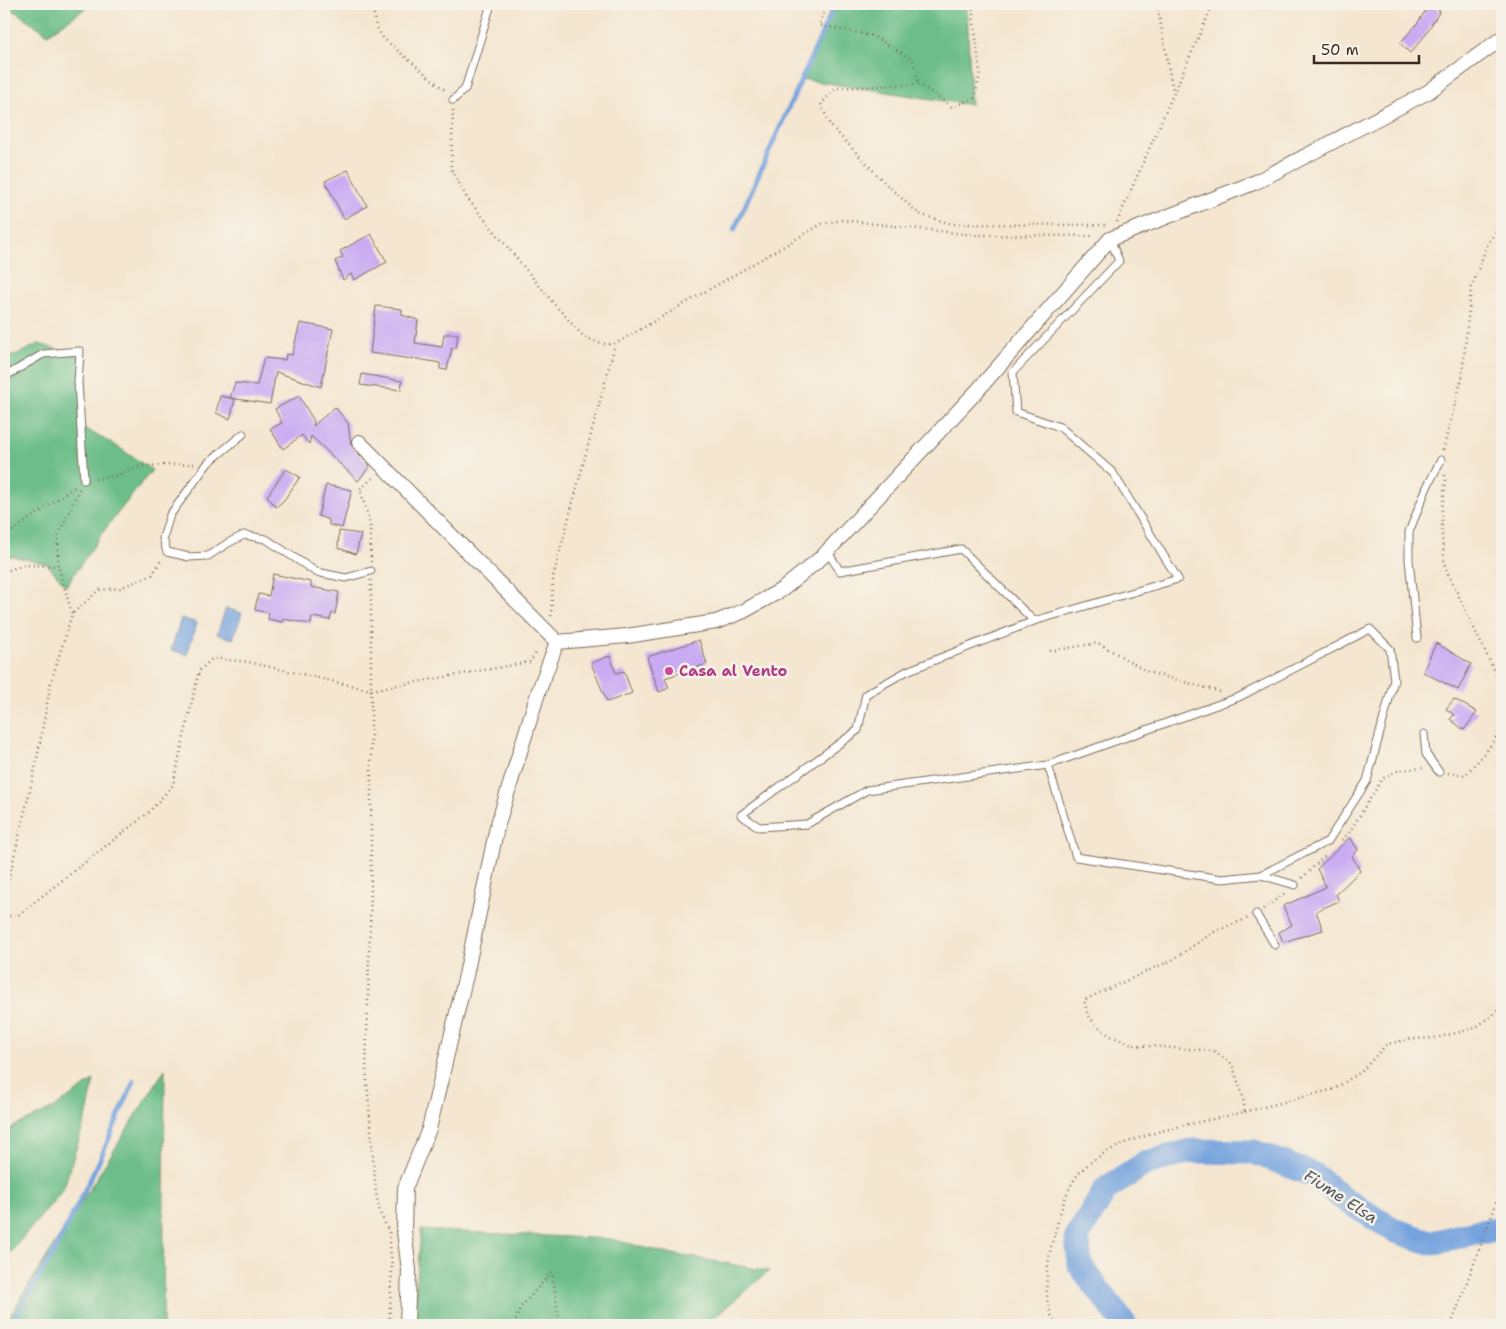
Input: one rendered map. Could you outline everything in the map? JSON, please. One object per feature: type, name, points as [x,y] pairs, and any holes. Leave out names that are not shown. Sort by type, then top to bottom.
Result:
[{"type":"street","points":[[359,442],[554,638],[627,636],[716,622],[744,611],[783,589],[827,551],[977,391],[1110,239],[1256,182],[1428,92],[1502,38]]},
{"type":"street","points":[[407,1325],[409,1270],[404,1231],[405,1188],[429,1129],[466,975],[498,828],[554,638]]},
{"type":"lane","points":[[453,100],[465,89],[490,4]]},
{"type":"lane","points":[[1048,765],[1076,857],[1222,880],[1261,874],[1328,841],[1367,781],[1394,680],[1390,649],[1370,629],[1239,697],[1048,765],[867,790],[807,824],[759,827],[741,815],[858,730],[866,694],[907,671],[1034,621],[1178,579],[1114,473],[1060,427],[1016,412],[1013,372],[1119,261],[1110,239]]},
{"type":"lane","points":[[4,377],[43,354],[80,351],[78,382],[84,480]]},
{"type":"lane","points":[[243,434],[208,464],[170,515],[163,538],[167,552],[190,557],[208,556],[244,535],[266,539],[316,572],[346,578],[371,571]]},
{"type":"lane","points":[[1417,638],[1409,560],[1409,532],[1427,487],[1441,460]]},
{"type":"lane","points":[[827,551],[840,571],[961,549],[1034,621]]},
{"type":"lane","points":[[1424,734],[1426,754],[1439,772]]},
{"type":"lane","points":[[1261,874],[1295,885]]},
{"type":"lane","points":[[1256,914],[1275,945]]},
{"type":"path","points":[[372,4],[376,26],[383,38],[444,88],[453,100],[451,168],[467,198],[584,337],[602,344],[615,344],[822,224],[842,220],[974,235],[1099,236],[1110,239]]},
{"type":"path","points":[[828,4],[819,25],[873,36],[913,60],[919,84]]},
{"type":"path","points":[[972,4],[980,73],[975,98],[952,107],[919,84],[836,88],[821,104],[830,125],[886,184],[919,214],[952,224],[1115,225],[1213,4]]},
{"type":"path","points":[[1157,4],[1173,92]]},
{"type":"path","points":[[1502,225],[1488,243],[1471,289],[1462,377],[1441,460],[1446,480],[1442,509],[1445,567],[1502,687]]},
{"type":"path","points":[[4,916],[17,916],[149,812],[173,785],[199,671],[213,658],[248,662],[370,690],[530,662],[554,638],[553,577],[615,344]]},
{"type":"path","points":[[4,537],[84,480],[118,475],[141,466],[208,464]]},
{"type":"path","points":[[384,468],[360,489],[370,523],[371,571],[371,888],[366,1069],[376,1193],[380,1212],[389,1232],[392,1267],[389,1325]]},
{"type":"path","points":[[72,614],[58,566],[58,536],[84,480]]},
{"type":"path","points":[[4,899],[35,769],[51,682],[72,614],[99,590],[120,588],[152,575],[167,552]]},
{"type":"path","points":[[4,572],[23,565],[58,566]]},
{"type":"path","points":[[1050,651],[1098,643],[1148,672],[1239,697]]},
{"type":"path","points":[[1336,846],[1349,833],[1382,780],[1400,770],[1422,767],[1439,772],[1465,774],[1480,759],[1500,731],[1502,723]]},
{"type":"path","points":[[1244,1112],[1243,1097],[1232,1064],[1214,1051],[1135,1045],[1110,1036],[1095,1024],[1088,1015],[1084,1000],[1172,960],[1214,932],[1256,914],[1295,885],[1329,853]]},
{"type":"path","points":[[1056,1325],[1049,1310],[1047,1280],[1049,1252],[1066,1196],[1078,1174],[1095,1158],[1142,1137],[1334,1089],[1361,1072],[1387,1044],[1410,1039],[1436,1038],[1475,1028],[1502,1008]]},
{"type":"path","points":[[1451,1325],[1502,1188]]},
{"type":"path","points":[[514,1325],[520,1308],[552,1272],[560,1325]]},
{"type":"green space","points":[[4,4],[92,4],[48,34]]},
{"type":"green space","points":[[833,4],[967,4],[971,105],[801,79]]},
{"type":"green space","points":[[39,344],[88,358],[82,427],[118,447],[152,470],[106,528],[66,586],[47,564],[11,556],[4,559],[4,360]]},
{"type":"green space","points":[[165,1069],[163,1325],[4,1325]]},
{"type":"green space","points":[[94,1080],[88,1111],[63,1190],[4,1260],[4,1131],[54,1108]]},
{"type":"green space","points":[[421,1230],[611,1239],[662,1252],[769,1271],[705,1325],[413,1325]]},
{"type":"water","points":[[226,608],[242,613],[233,639],[217,634]]},
{"type":"water","points":[[181,618],[197,623],[187,655],[171,650]]},
{"type":"building","points":[[1430,4],[1440,11],[1423,38],[1410,53],[1400,43],[1416,25]]},
{"type":"building","points":[[348,170],[367,206],[344,219],[325,181]]},
{"type":"building","points":[[371,234],[387,262],[354,280],[351,274],[343,280],[335,261],[343,257],[340,251]]},
{"type":"building","points":[[376,306],[402,309],[402,315],[418,320],[415,343],[442,347],[444,334],[458,334],[456,348],[452,348],[447,370],[440,369],[440,363],[370,353]]},
{"type":"building","points":[[300,323],[333,329],[321,387],[276,372],[270,404],[230,398],[235,383],[257,385],[264,358],[285,360],[286,354],[292,355]]},
{"type":"building","points":[[362,374],[402,381],[401,390],[360,385]]},
{"type":"building","points":[[220,396],[235,399],[230,419],[216,413]]},
{"type":"building","points":[[299,396],[314,421],[313,426],[335,407],[348,423],[351,445],[370,466],[358,481],[311,436],[309,444],[302,435],[283,449],[270,429],[282,423],[275,409]]},
{"type":"building","points":[[286,469],[300,477],[284,500],[276,507],[267,496]]},
{"type":"building","points":[[326,485],[352,490],[342,528],[329,525],[329,520],[318,516]]},
{"type":"building","points":[[339,531],[361,534],[356,554],[338,548]]},
{"type":"building","points":[[273,574],[311,582],[311,587],[339,592],[335,614],[332,613],[330,620],[312,617],[311,624],[283,619],[282,622],[268,619],[269,613],[255,610],[258,594],[269,596]]},
{"type":"building","name":"Casa al Vento","points":[[699,640],[707,664],[665,678],[669,688],[659,692],[647,657]]},
{"type":"building","points":[[1436,643],[1471,664],[1458,690],[1423,672]]},
{"type":"building","points":[[610,656],[616,673],[624,671],[632,693],[607,702],[591,663]]},
{"type":"building","points":[[1454,699],[1477,712],[1464,730],[1450,719],[1454,715],[1446,709]]},
{"type":"building","points":[[1350,837],[1358,850],[1352,856],[1360,871],[1336,894],[1339,901],[1316,911],[1323,930],[1283,942],[1279,932],[1292,925],[1283,906],[1326,887],[1317,869]]},
{"type":"waterway","points":[[734,230],[835,4]]},
{"type":"waterway","points":[[10,1325],[55,1250],[100,1159],[134,1081]]},
{"type":"waterway","name":"Fiume Elsa","points":[[1125,1325],[1080,1265],[1077,1237],[1106,1189],[1146,1163],[1191,1151],[1254,1152],[1314,1175],[1345,1200],[1396,1231],[1433,1243],[1475,1232],[1502,1230]]},
{"type":"place","name":"Casa al Vento","points":[[669,671]]}]
